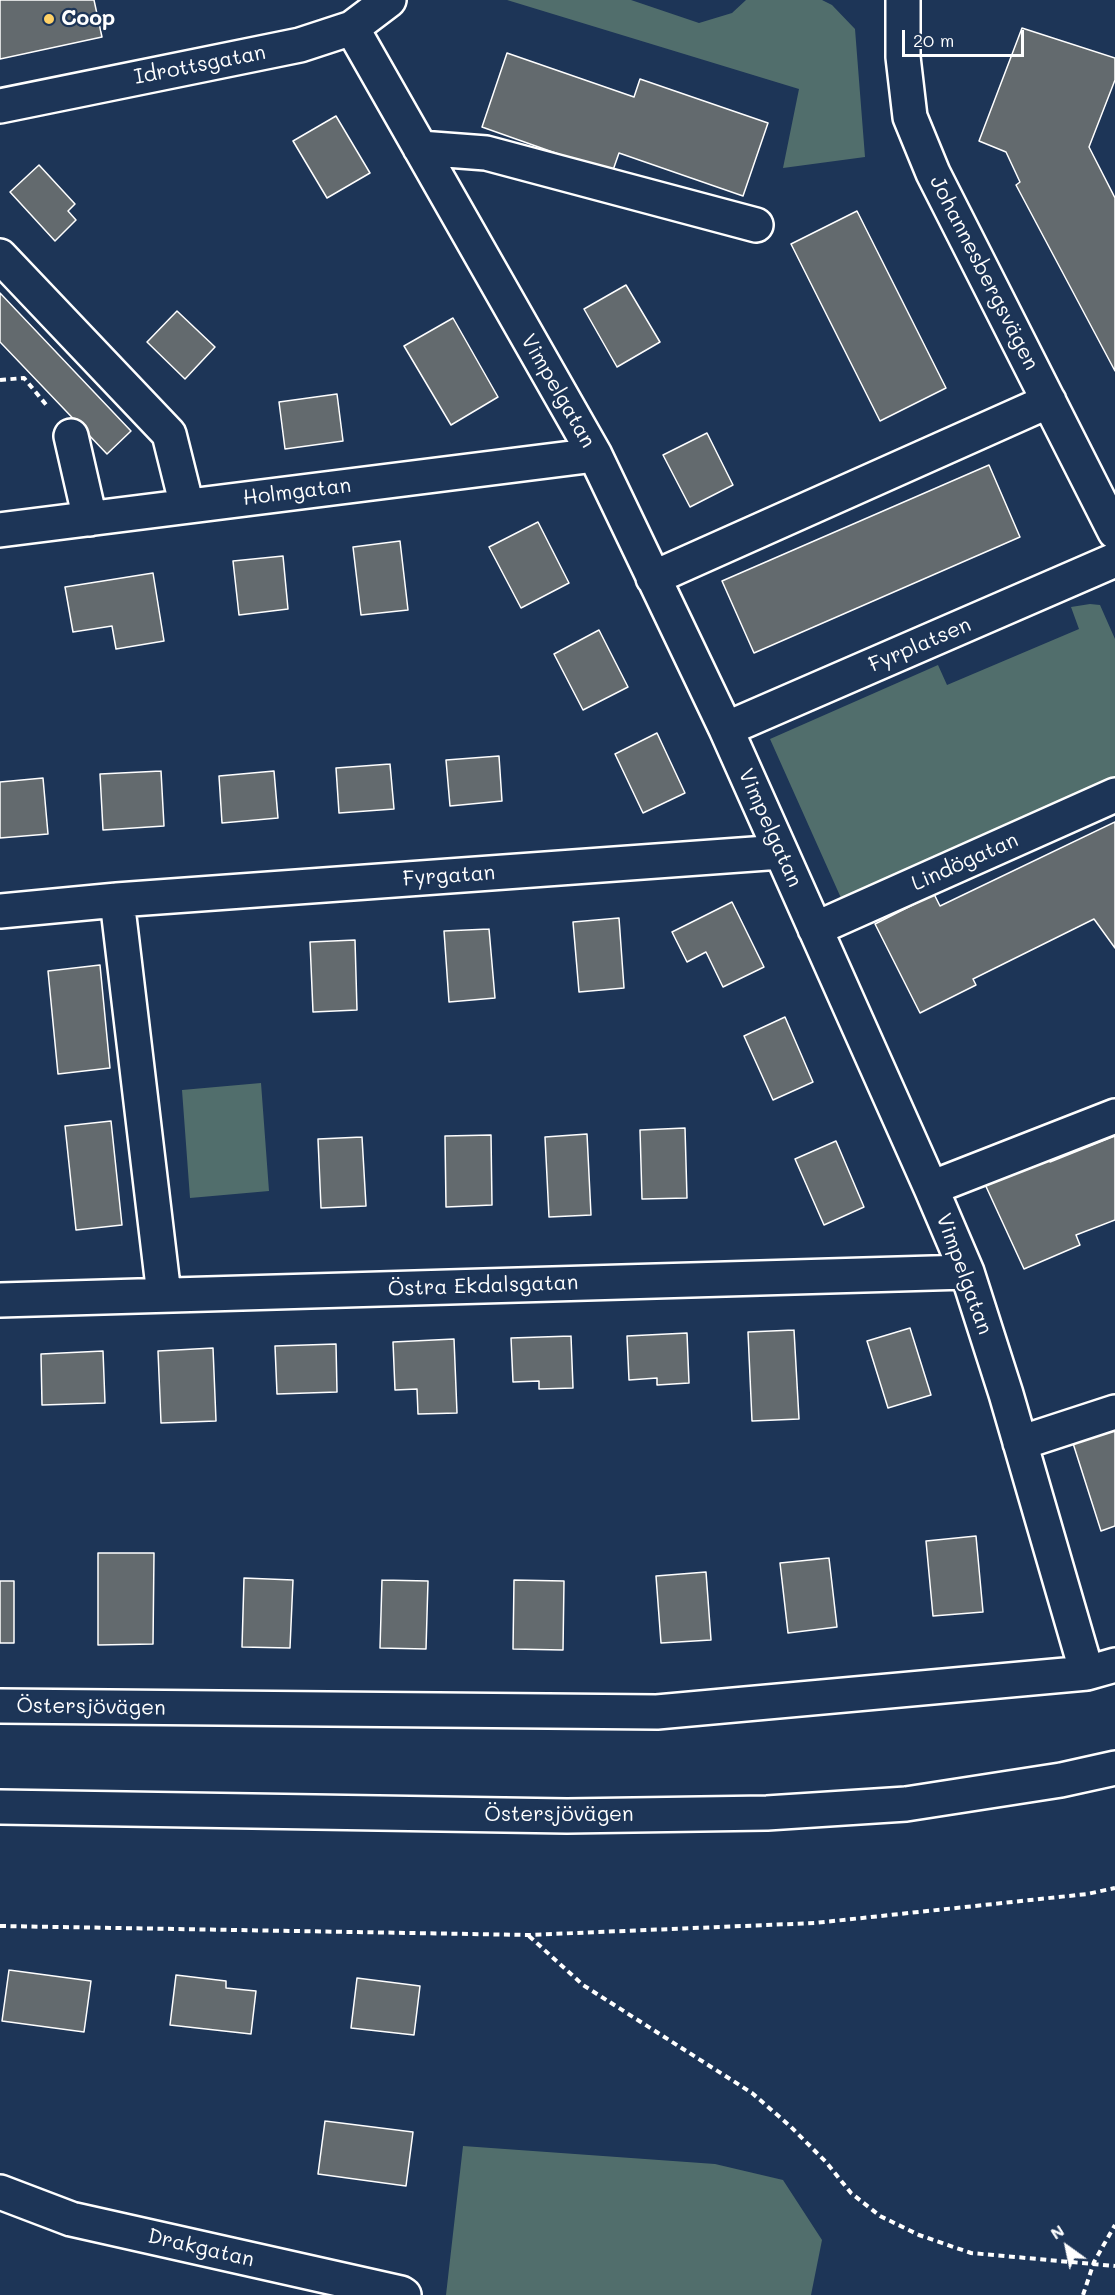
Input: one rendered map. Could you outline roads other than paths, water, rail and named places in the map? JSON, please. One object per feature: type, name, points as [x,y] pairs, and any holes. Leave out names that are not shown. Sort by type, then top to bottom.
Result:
[{"type":"street","name":"Idrottsgatan","points":[[0,106],[300,45],[351,28],[389,0]]},
{"type":"street","name":"Johannesbergsvägen","points":[[903,0],[903,57],[910,117],[933,173],[1115,532]]},
{"type":"street","name":"Vimpelgatan","points":[[351,28],[595,455],[726,729],[967,1272],[1020,1443],[1101,1669]]},
{"type":"street","points":[[420,148],[486,153],[756,225]]},
{"type":"street","points":[[0,256],[169,434],[188,506]]},
{"type":"street","points":[[653,578],[1049,401]]},
{"type":"street","points":[[71,436],[90,519]]},
{"type":"street","name":"Holmgatan","points":[[0,530],[595,455]]},
{"type":"street","name":"Fyrplatsen","points":[[726,729],[1115,560]]},
{"type":"street","name":"Lindögatan","points":[[815,929],[1115,795]]},
{"type":"street","name":"Fyrgatan","points":[[0,911],[117,900],[781,852]]},
{"type":"street","points":[[117,900],[164,1295]]},
{"type":"street","points":[[931,1188],[1115,1116]]},
{"type":"street","name":"Östra Ekdalsgatan","points":[[0,1300],[967,1272]]},
{"type":"street","points":[[1020,1443],[1115,1412]]},
{"type":"street","name":"Östersjövägen","points":[[0,1706],[657,1712],[1101,1669]]},
{"type":"street","name":"Östersjövägen","points":[[0,1808],[567,1816],[767,1813],[906,1804],[1061,1780],[1115,1768]]},
{"type":"street","name":"Drakgatan","points":[[0,2192],[70,2219],[404,2295]]},
{"type":"place","name":"Coop","points":[[49,19]]}]
